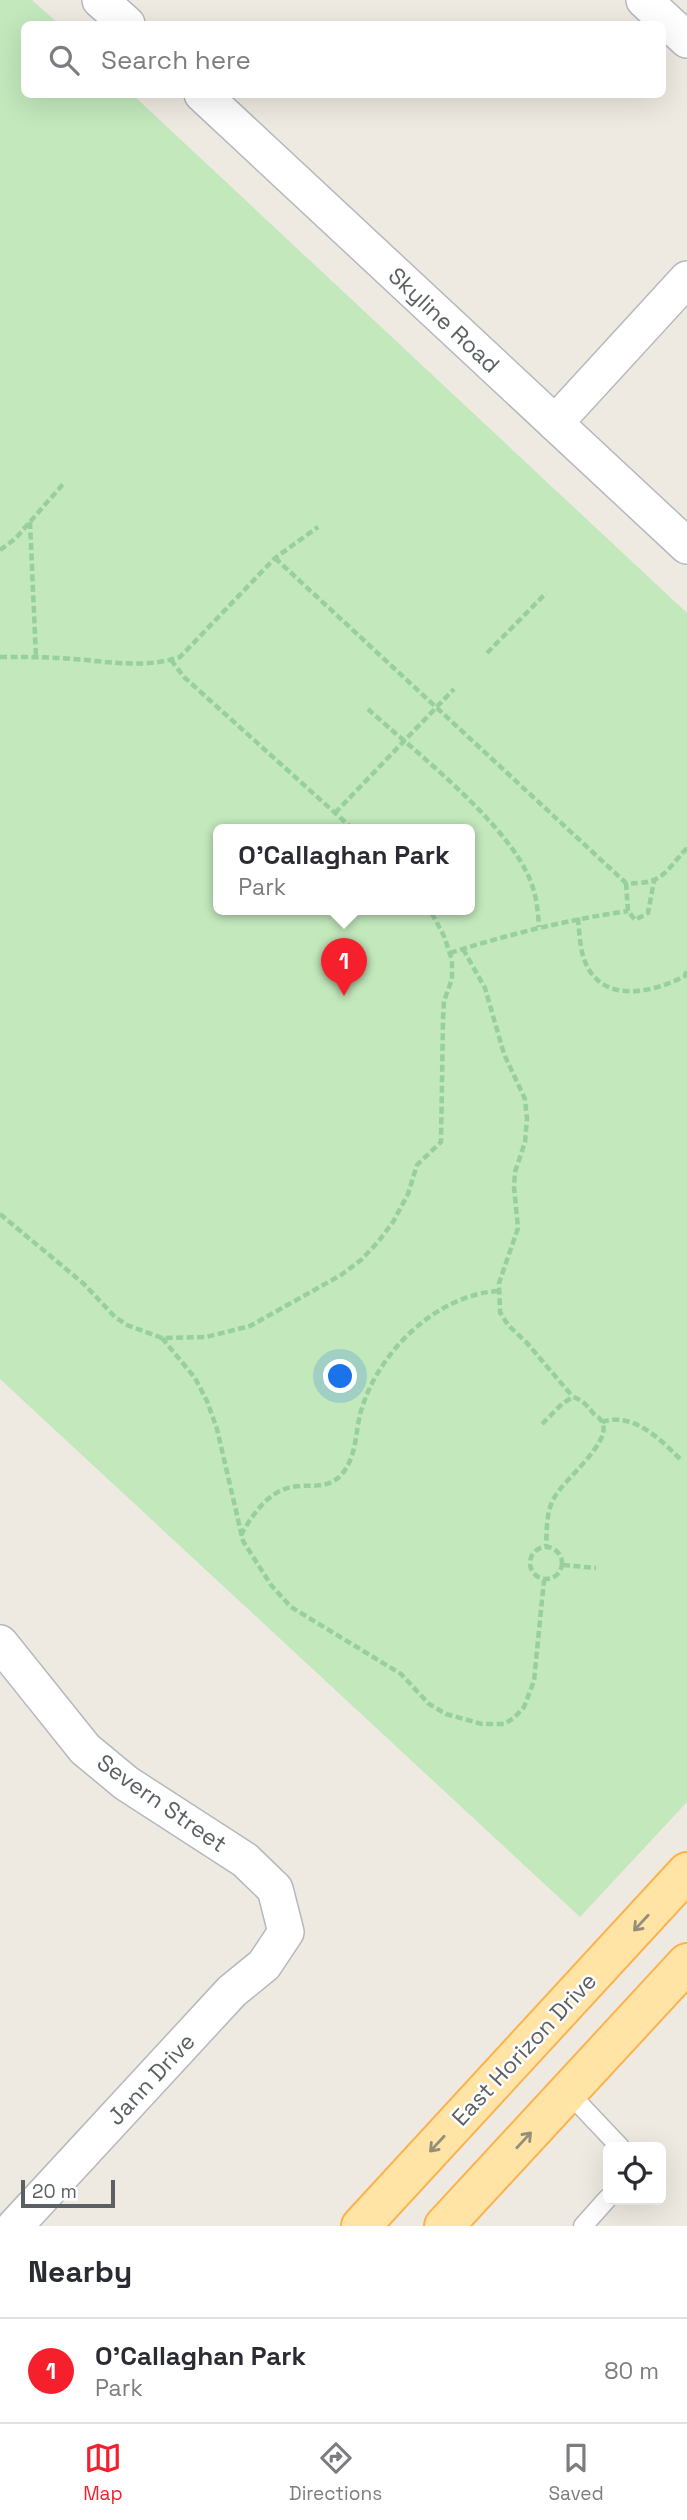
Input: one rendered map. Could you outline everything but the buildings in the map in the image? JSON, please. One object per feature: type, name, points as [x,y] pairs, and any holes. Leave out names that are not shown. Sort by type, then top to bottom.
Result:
[{"type":"main road","name":"East Horizon Drive","points":[[361,2226],[687,1872]]},
{"type":"main road","points":[[444,2226],[687,1963]]},
{"type":"main road","points":[[384,2226],[406,2177]]},
{"type":"street","points":[[100,0],[124,21]]},
{"type":"street","points":[[644,0],[687,40]]},
{"type":"street","name":"Skyline Road","points":[[206,98],[687,546]]},
{"type":"street","points":[[555,423],[687,279]]},
{"type":"street","name":"Severn Street","points":[[5,1660],[85,1749],[126,1783],[245,1860],[275,1889],[286,1932]]},
{"type":"street","name":"Jann Drive","points":[[15,2226],[232,1991],[264,1965],[286,1932]]},
{"type":"lane","points":[[568,2092],[615,2142]]},
{"type":"lane","points":[[583,2226],[603,2204]]},
{"type":"path","points":[[0,550],[15,539],[64,483]]},
{"type":"path","points":[[30,522],[36,658]]},
{"type":"path","points":[[0,657],[134,664],[164,663],[180,657],[275,558],[318,527]]},
{"type":"path","points":[[275,558],[626,883],[648,884],[659,879],[687,848]]},
{"type":"path","points":[[487,653],[546,593]]},
{"type":"path","points":[[171,660],[184,677],[347,824]]},
{"type":"path","points":[[335,813],[454,688]]},
{"type":"path","points":[[368,709],[471,803],[507,844],[531,883],[537,900],[540,928]]},
{"type":"path","points":[[626,883],[628,911],[635,920],[648,913],[654,881]]},
{"type":"path","points":[[450,953],[506,935],[578,918],[628,911]]},
{"type":"path","points":[[0,1214],[84,1284],[115,1317],[127,1325],[162,1338],[206,1337],[250,1326],[341,1275],[361,1260],[378,1242],[393,1222],[408,1194],[417,1165],[441,1142],[444,1001],[452,979],[452,960],[444,936],[433,915]]},
{"type":"path","points":[[578,918],[583,957],[592,974],[608,988],[627,992],[649,990],[686,975]]},
{"type":"path","points":[[464,948],[485,988],[504,1054],[525,1100],[527,1119],[525,1142],[515,1172],[518,1228],[505,1262],[499,1291],[500,1311],[508,1325],[527,1343],[573,1398],[581,1400],[602,1422],[604,1431],[602,1441],[563,1483],[552,1500],[547,1520],[546,1546]]},
{"type":"path","points":[[241,1535],[259,1506],[276,1493],[299,1486],[326,1485],[337,1479],[345,1470],[351,1457],[368,1390],[381,1366],[402,1341],[437,1312],[479,1292],[499,1291]]},
{"type":"path","points":[[162,1338],[195,1378],[207,1401],[217,1429],[241,1535],[250,1555],[271,1585],[291,1607],[401,1674],[429,1704],[446,1714],[482,1724],[504,1724],[514,1718],[524,1707],[534,1681],[544,1580]]},
{"type":"path","points":[[542,1424],[573,1398]]},
{"type":"path","points":[[602,1422],[622,1420],[638,1425],[653,1433],[682,1461]]},
{"type":"path","points":[[546,1546],[560,1555],[562,1565],[558,1575],[544,1580],[533,1574],[529,1560],[535,1550],[546,1546]]},
{"type":"path","points":[[562,1565],[596,1568]]},
{"type":"green space","points":[[0,0],[32,0],[56,21],[21,21],[21,98],[136,98],[687,613],[687,1802],[580,1917],[0,1379]]},
{"type":"place","name":"O'Callaghan Park","points":[[344,996]]}]
